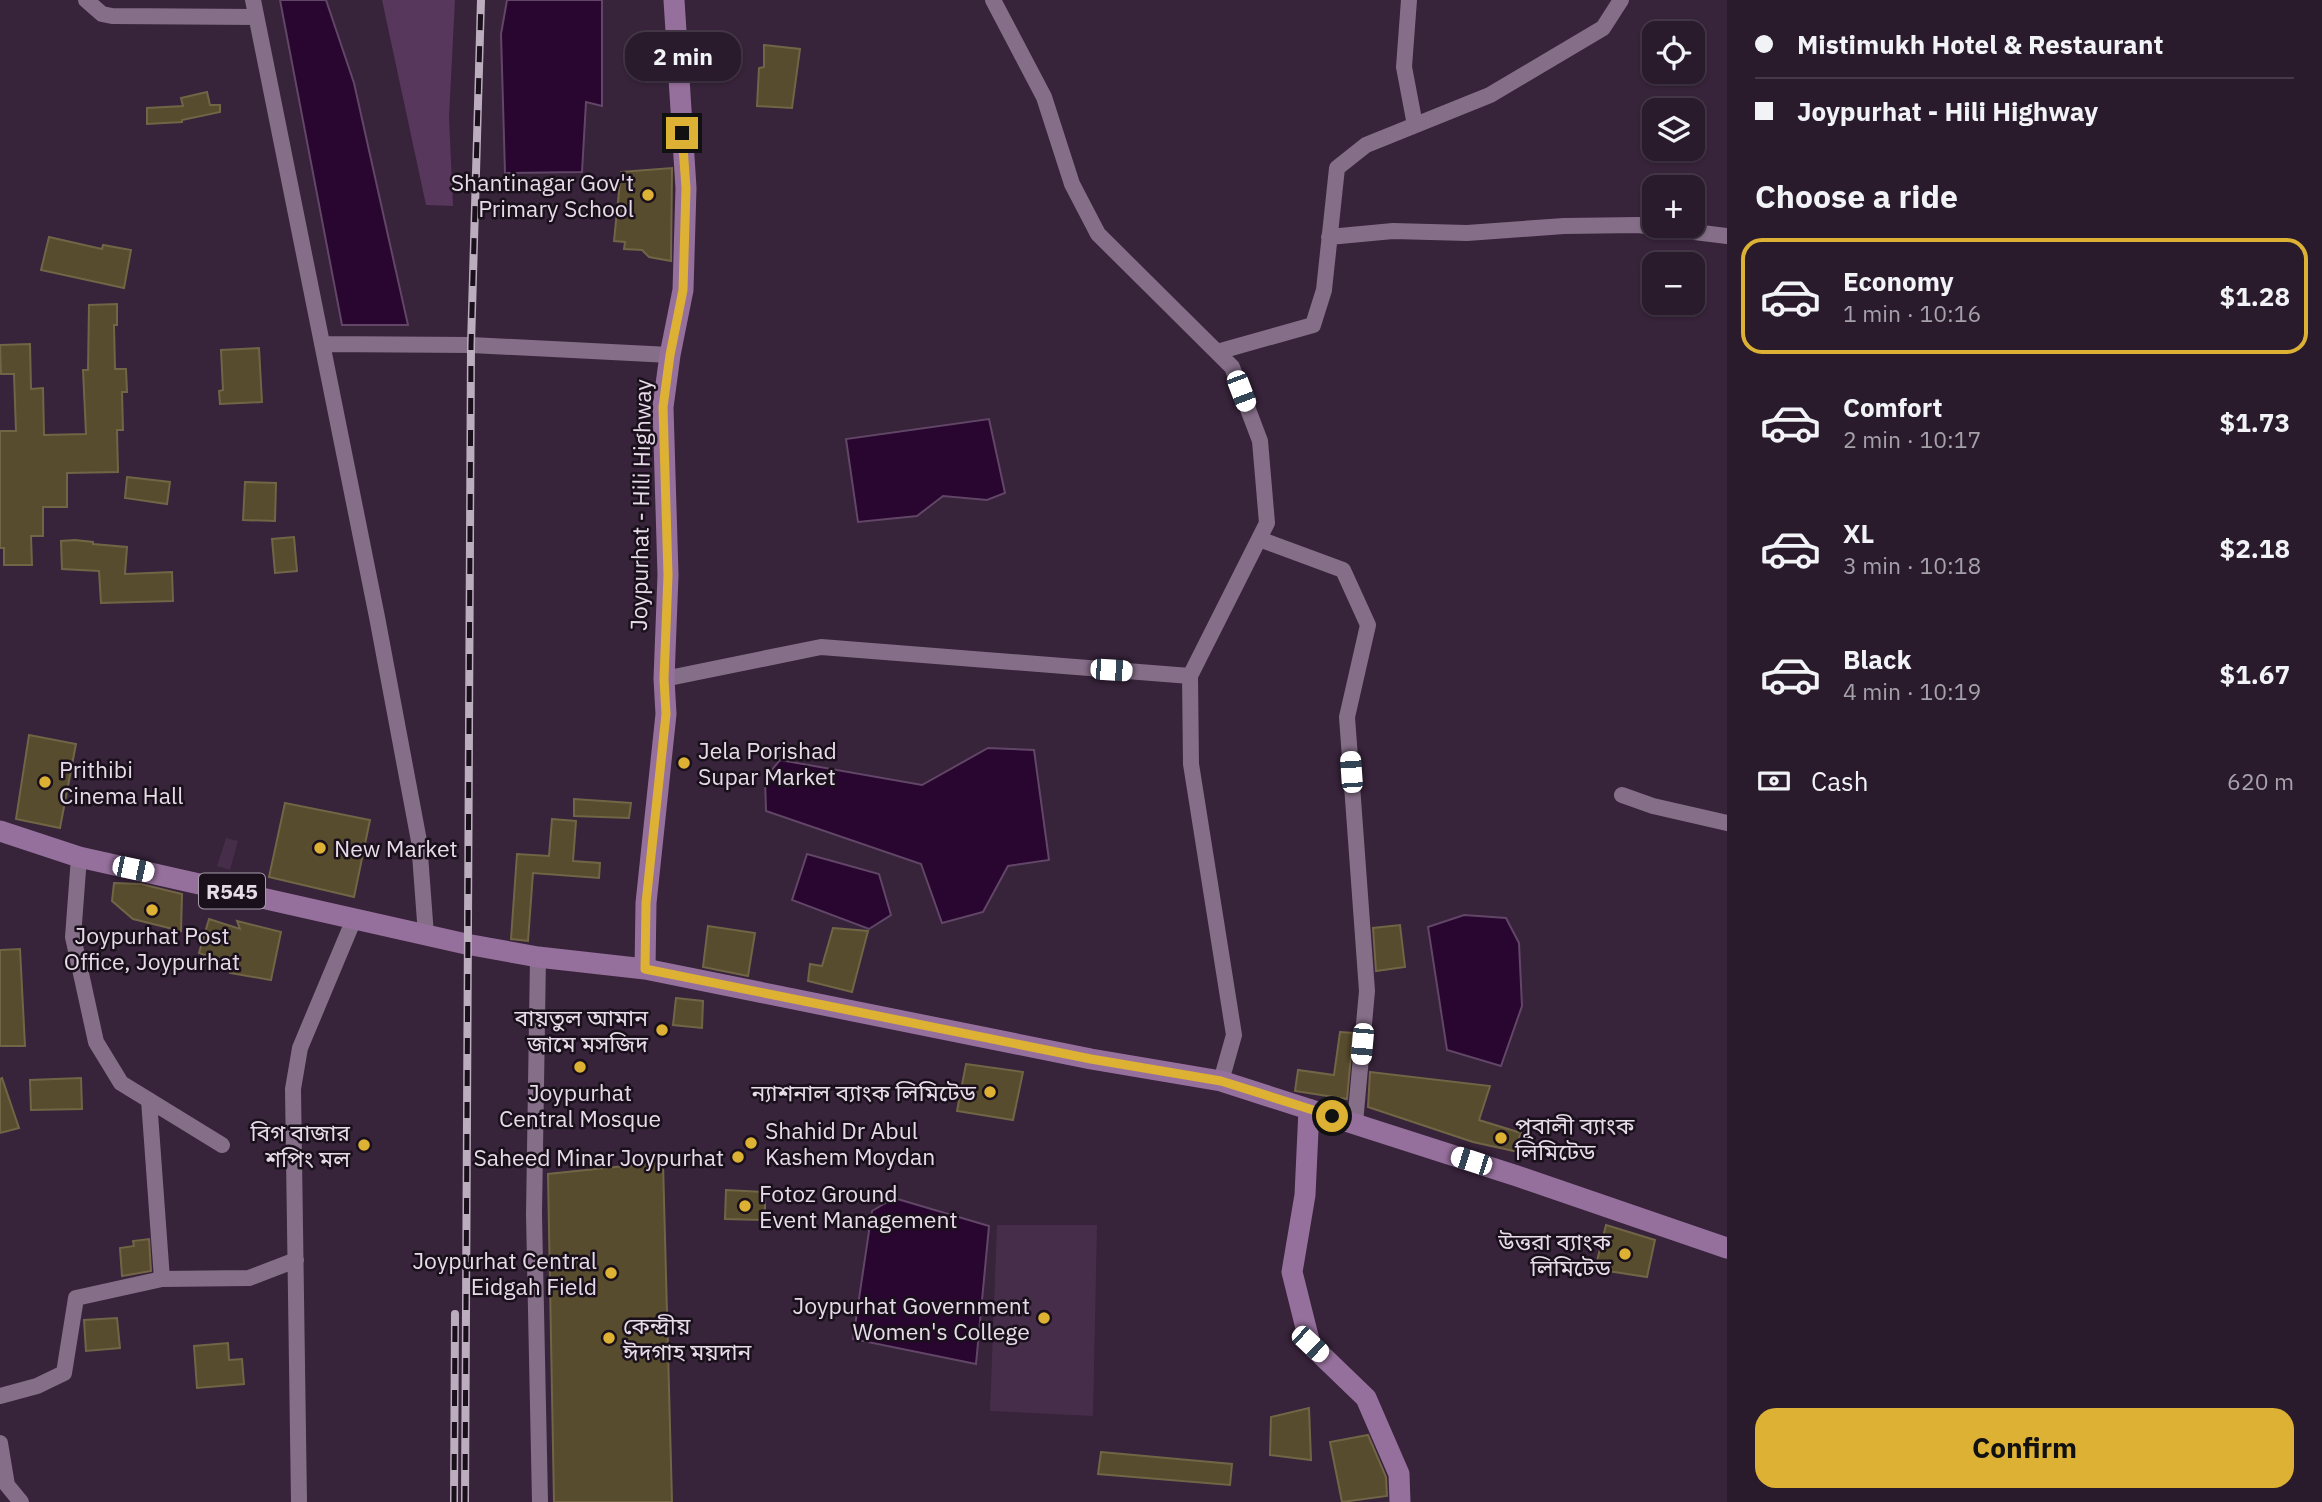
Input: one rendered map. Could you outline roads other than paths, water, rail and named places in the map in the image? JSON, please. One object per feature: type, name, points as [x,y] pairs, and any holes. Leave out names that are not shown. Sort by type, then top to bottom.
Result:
[{"type":"main road","name":"Joypurhat - Hili Highway","points":[[645,969],[646,903],[666,714],[664,679],[668,575],[663,407],[683,290],[686,188],[674,0]]},
{"type":"main road","name":"R545","points":[[0,831],[79,857],[466,944],[538,957]]},
{"type":"main road","points":[[538,957],[645,969],[1091,1059],[1221,1081],[1530,1180],[1727,1248]]},
{"type":"main road","points":[[1309,1109],[1305,1195],[1292,1272],[1310,1344],[1366,1398],[1399,1474],[1400,1502]]},
{"type":"street","points":[[86,0],[102,14],[112,16],[256,17]]},
{"type":"street","points":[[253,0],[377,617],[419,841],[426,935]]},
{"type":"street","points":[[993,0],[1044,97],[1072,184],[1098,233],[1231,367],[1260,441],[1267,523],[1190,676],[1191,764],[1234,1035],[1221,1081]]},
{"type":"street","points":[[1409,0],[1404,67],[1415,125]]},
{"type":"street","points":[[1217,352],[1313,325],[1324,290],[1337,168],[1366,145],[1490,95],[1603,27],[1621,0]]},
{"type":"street","points":[[1329,237],[1393,231],[1467,233],[1564,226],[1626,225],[1727,236]]},
{"type":"street","points":[[322,344],[471,345],[670,355]]},
{"type":"street","points":[[1259,540],[1343,570],[1368,625],[1347,717],[1367,991],[1355,1123]]},
{"type":"street","points":[[664,679],[821,647],[1190,676]]},
{"type":"street","points":[[1622,795],[1653,806],[1727,823]]},
{"type":"street","points":[[79,857],[73,937],[96,1042],[121,1083],[222,1145]]},
{"type":"street","points":[[299,1502],[293,1089],[300,1048],[354,919]]},
{"type":"street","points":[[538,957],[534,1214],[540,1502]]},
{"type":"street","points":[[149,1100],[162,1279]]},
{"type":"street","points":[[0,1396],[37,1387],[64,1373],[76,1298],[162,1279],[249,1278],[296,1260]]},
{"type":"street","points":[[0,1443],[7,1485],[21,1502]]},
{"type":"railway","points":[[465,1502],[471,345],[481,0]]},
{"type":"railway","points":[[454,1502],[455,1314]]},
{"type":"place","name":"Shantinagar Gov't Primary School","points":[[648,195]]},
{"type":"place","name":"Jela Porishad Supar Market","points":[[684,763]]},
{"type":"place","name":"Prithibi Cinema Hall","points":[[45,782]]},
{"type":"place","name":"New Market","points":[[320,848]]},
{"type":"place","name":"Joypurhat Post Office, Joypurhat","points":[[152,910]]},
{"type":"place","name":"বায়তুল আমান জামে মসজিদ","points":[[662,1030]]},
{"type":"place","name":"Joypurhat Central Mosque","points":[[580,1067]]},
{"type":"place","name":"ন্যাশনাল ব্যাংক লিমিটেড","points":[[990,1092]]},
{"type":"place","name":"পূবালী ব্যাংক লিমিটেড","points":[[1501,1138]]},
{"type":"place","name":"Shahid Dr Abul Kashem Moydan","points":[[751,1143]]},
{"type":"place","name":"বিগ বাজার শপিং মল","points":[[364,1145]]},
{"type":"place","name":"Saheed Minar Joypurhat","points":[[738,1157]]},
{"type":"place","name":"Fotoz Ground Event Management","points":[[745,1206]]},
{"type":"place","name":"উত্তরা ব্যাংক লিমিটেড","points":[[1625,1254]]},
{"type":"place","name":"Joypurhat Central Eidgah Field","points":[[611,1273]]},
{"type":"place","name":"Joypurhat Government Women's College","points":[[1044,1318]]},
{"type":"place","name":"কেন্দ্রীয় ঈদগাহ ময়দান","points":[[609,1338]]}]
